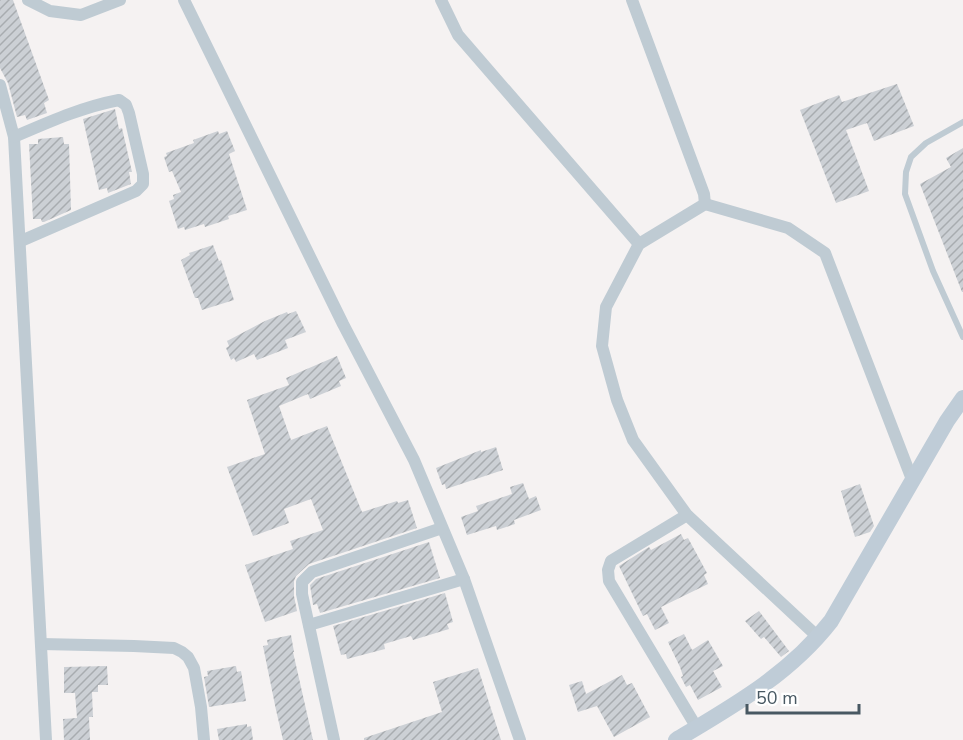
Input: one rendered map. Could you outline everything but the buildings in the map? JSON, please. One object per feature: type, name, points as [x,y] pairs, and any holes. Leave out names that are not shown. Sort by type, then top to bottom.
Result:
[{"type":"main road","points":[[676,740],[771,682],[818,638],[831,621],[947,421],[963,398]]},
{"type":"street","points":[[28,0],[50,11],[81,15],[120,0]]},
{"type":"street","points":[[184,0],[343,324],[414,460],[464,579],[520,740]]},
{"type":"street","points":[[441,0],[458,35],[639,244]]},
{"type":"street","points":[[632,0],[704,194],[705,204]]},
{"type":"street","points":[[0,86],[14,136],[46,740]]},
{"type":"street","points":[[14,136],[59,117],[119,100],[126,105],[129,112],[143,174],[143,184],[136,191],[21,241]]},
{"type":"street","points":[[818,638],[687,515],[633,440],[617,400],[602,346],[606,307],[639,244],[705,204],[788,228],[825,254],[913,482]]},
{"type":"street","points":[[687,515],[611,561],[609,581],[696,728]]},
{"type":"street","points":[[334,740],[302,594],[302,582],[312,572],[442,528]]},
{"type":"street","points":[[309,625],[464,579]]},
{"type":"street","points":[[41,644],[134,645],[174,648],[182,652],[194,668],[204,740]]},
{"type":"lane","points":[[963,122],[926,143],[911,157],[906,172],[905,194],[933,271],[963,337]]}]
